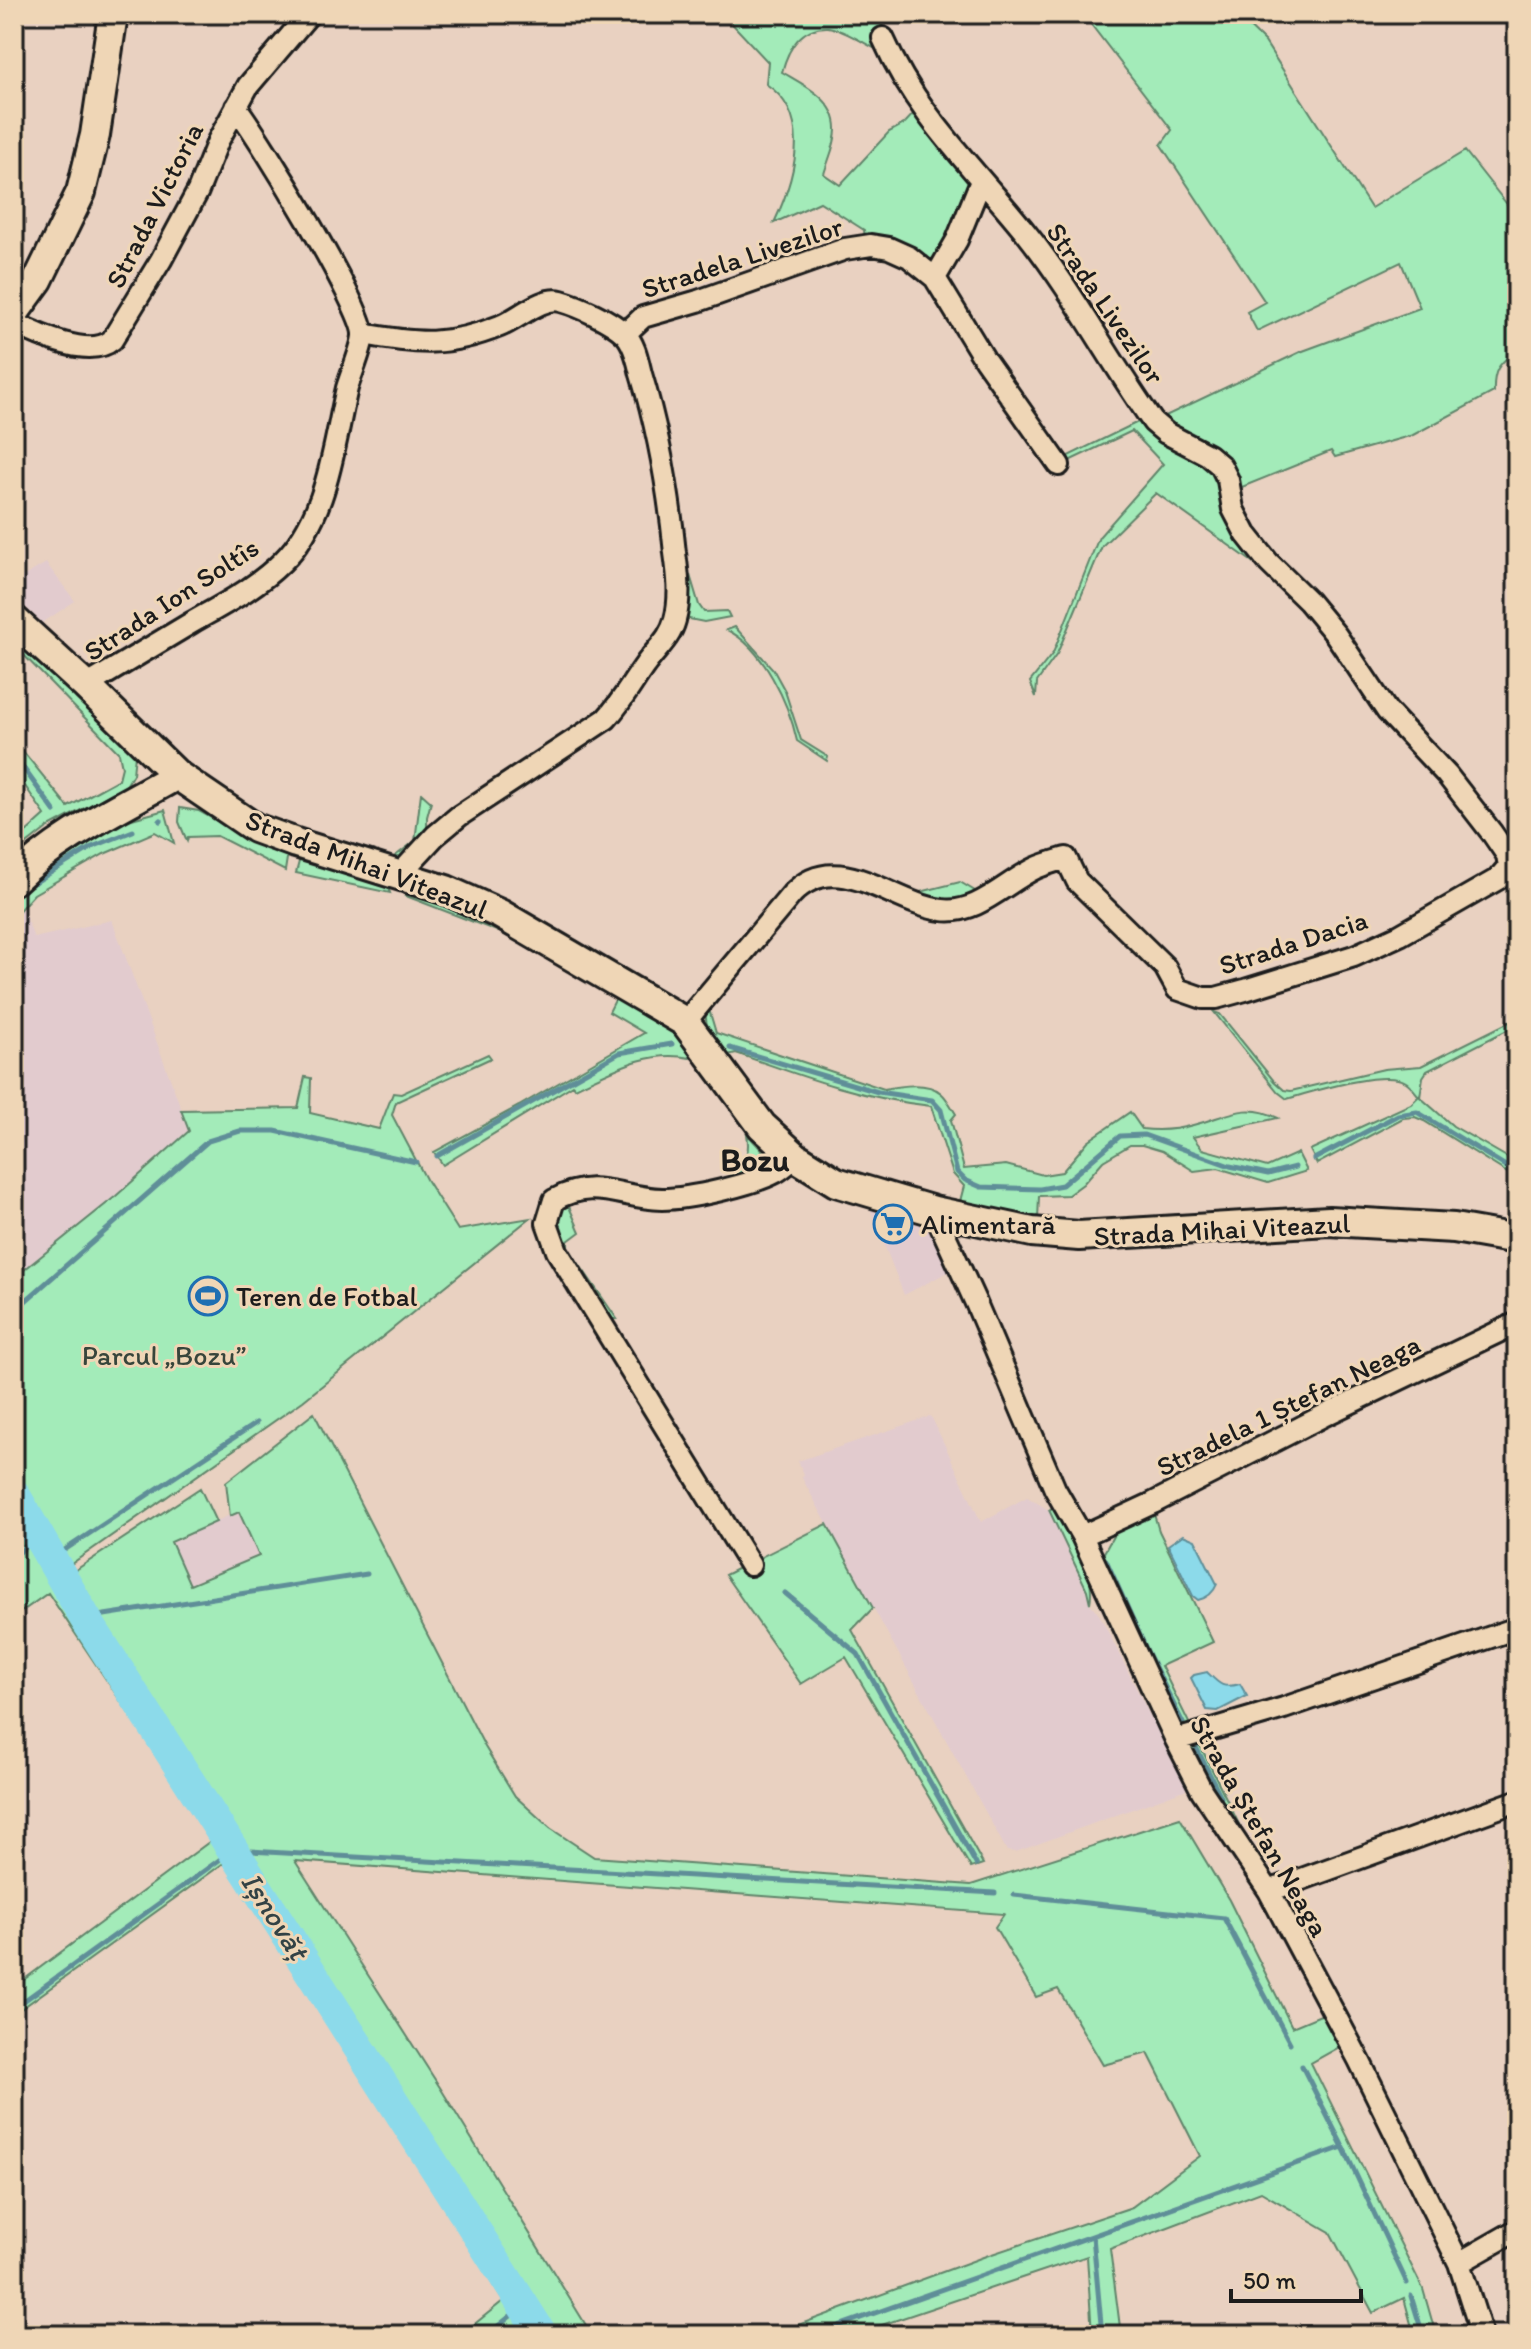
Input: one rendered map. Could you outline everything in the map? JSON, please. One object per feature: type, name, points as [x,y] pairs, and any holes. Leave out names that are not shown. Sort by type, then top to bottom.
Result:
[{"type":"street","points":[[14,313],[38,280],[81,192],[95,135],[113,14]]},
{"type":"street","name":"Strada Victoria","points":[[14,323],[70,344],[100,347],[112,340],[161,260],[248,86],[309,14]]},
{"type":"street","name":"Strada Livezilor","points":[[883,38],[913,98],[1027,234],[1082,309],[1153,422],[1191,446]]},
{"type":"street","points":[[236,107],[250,124],[305,215],[363,334],[410,342],[447,342],[499,326],[548,300],[558,300],[584,310],[625,334],[636,358],[655,420],[667,482],[678,601],[671,633],[606,719],[459,816],[435,836],[400,874]]},
{"type":"street","points":[[935,278],[962,228],[981,181]]},
{"type":"street","name":"Stradela Livezilor","points":[[625,334],[643,317],[755,282],[845,249],[871,245],[889,248],[909,257],[935,278],[985,360],[1059,465]]},
{"type":"street","name":"Strada Ion Soltîs","points":[[86,686],[255,585],[298,544],[312,523],[319,503],[363,334]]},
{"type":"street","name":"Strada Dacia","points":[[685,1022],[803,882],[820,876],[850,878],[941,910],[960,910],[1036,868],[1066,858],[1077,881],[1165,967],[1177,989],[1189,995],[1210,998],[1354,956],[1400,935],[1505,873],[1509,866],[1507,855],[1492,833],[1436,763],[1387,711],[1336,635],[1246,534],[1233,509],[1228,480],[1221,466],[1191,446]]},
{"type":"street","name":"Strada Mihai Viteazul","points":[[14,620],[177,775],[255,828],[446,890],[525,926],[616,984],[685,1022],[762,1126],[796,1157],[836,1182],[934,1211],[1032,1232],[1079,1236],[1329,1221],[1454,1228],[1517,1239]]},
{"type":"street","points":[[14,880],[51,850],[177,775]]},
{"type":"street","points":[[750,1565],[557,1251],[547,1223],[554,1200],[568,1192],[606,1188],[660,1199],[678,1198],[763,1178],[796,1157]]},
{"type":"street","name":"Strada Ștefan Neaga","points":[[934,1211],[1055,1489],[1082,1536],[1176,1740],[1202,1791],[1269,1891],[1359,2060],[1459,2263],[1482,2335]]},
{"type":"street","name":"Stradela 1 Ștefan Neaga","points":[[1082,1536],[1517,1323]]},
{"type":"street","points":[[1176,1740],[1284,1708],[1517,1628]]},
{"type":"street","points":[[1269,1891],[1517,1801]]},
{"type":"street","points":[[1459,2263],[1517,2230]]},
{"type":"shaded area","points":[[46,563],[75,601],[42,623],[14,596],[14,582]]},
{"type":"shaded area","points":[[22,907],[34,938],[112,920],[189,1130],[116,1196],[17,1275],[14,1271],[14,916]]},
{"type":"shaded area","points":[[869,1206],[924,1222],[931,1227],[950,1271],[904,1295]]},
{"type":"shaded area","points":[[931,1416],[981,1522],[1027,1497],[1049,1510],[1087,1590],[1090,1603],[1100,1616],[1187,1789],[1016,1852],[1007,1851],[802,1478],[804,1474],[798,1461]]},
{"type":"shaded area","points":[[239,1511],[260,1556],[190,1585],[170,1542]]},
{"type":"green space","points":[[723,14],[756,14],[772,20],[775,14],[885,14],[878,38],[880,51],[840,30],[819,28],[810,30],[797,40],[782,72],[818,95],[831,110],[836,135],[824,174],[840,185],[889,132],[904,124],[916,111],[976,183],[935,261],[927,264],[891,240],[865,239],[864,230],[820,202],[774,223],[793,169],[795,131],[781,97],[766,84],[768,62]]},
{"type":"green space","points":[[1083,14],[1236,14],[1265,42],[1371,208],[1465,151],[1517,217],[1517,349],[1499,367],[1494,392],[1413,435],[1335,457],[1331,451],[1237,489],[1159,419],[1300,352],[1420,308],[1401,262],[1257,331],[1247,312],[1265,302],[1161,145],[1172,130]]},
{"type":"green space","points":[[1142,420],[1208,460],[1272,576],[1156,493],[1102,546],[1057,654],[1037,682],[1036,697],[1030,682],[1053,653],[1099,537],[1163,464],[1132,431],[1067,462],[1064,458]]},
{"type":"green space","points":[[690,575],[704,612],[727,611],[730,617],[704,622],[684,618],[683,579]]},
{"type":"green space","points":[[735,627],[773,669],[785,691],[801,740],[828,757],[827,761],[797,741],[788,710],[763,663],[740,638],[727,630]]},
{"type":"green space","points":[[14,635],[135,754],[133,774],[126,786],[47,828],[14,854],[14,843],[45,815],[14,770],[14,740],[68,807],[119,779],[122,767],[119,753],[14,645]]},
{"type":"green space","points":[[421,793],[431,802],[427,834],[411,852],[393,863],[390,860],[415,841]]},
{"type":"green space","points":[[180,808],[199,811],[239,833],[288,852],[285,871],[217,836],[188,837],[187,841],[179,822]]},
{"type":"green space","points":[[165,810],[174,843],[155,832],[104,854],[34,894],[14,916],[14,889],[88,836]]},
{"type":"green space","points":[[301,854],[385,880],[390,893],[296,873]]},
{"type":"green space","points":[[960,882],[980,894],[940,904],[916,893]]},
{"type":"green space","points":[[413,887],[477,913],[515,938],[406,896]]},
{"type":"green space","points":[[616,998],[678,1031],[696,1055],[690,1058],[660,1056],[645,1059],[575,1088],[573,1085],[443,1165],[434,1152],[644,1033],[609,1012]]},
{"type":"green space","points":[[708,1006],[716,1033],[884,1089],[913,1085],[935,1089],[956,1114],[951,1120],[964,1169],[1006,1165],[1043,1175],[1062,1172],[1088,1141],[1130,1112],[1142,1129],[1162,1130],[1255,1111],[1278,1118],[1193,1137],[1202,1149],[1267,1167],[1298,1153],[1307,1171],[1268,1183],[1218,1168],[1194,1171],[1162,1151],[1130,1145],[1103,1161],[1083,1184],[1068,1195],[1039,1196],[1038,1220],[959,1205],[964,1186],[953,1174],[931,1106],[857,1092],[736,1053],[724,1056],[707,1026]]},
{"type":"green space","points":[[1214,1012],[1220,1014],[1274,1081],[1284,1090],[1291,1091],[1384,1069],[1421,1066],[1517,1018],[1517,1025],[1427,1071],[1420,1097],[1453,1126],[1517,1163],[1517,1179],[1415,1117],[1403,1118],[1317,1164],[1310,1150],[1411,1104],[1419,1096],[1406,1082],[1382,1078],[1348,1083],[1287,1099]]},
{"type":"green space","name":"Parcul „Bozu”","points":[[488,1054],[491,1058],[396,1102],[392,1115],[427,1181],[458,1230],[530,1218],[303,1401],[67,1567],[68,1575],[200,1488],[216,1522],[171,1542],[190,1585],[259,1556],[239,1512],[230,1516],[226,1482],[314,1413],[485,1747],[515,1796],[550,1828],[594,1857],[971,1885],[1180,1818],[1229,1900],[1292,2027],[1323,2014],[1341,2046],[1311,2063],[1423,2289],[1436,2335],[1414,2335],[1404,2298],[1373,2313],[1330,2232],[1261,2192],[1110,2249],[1121,2335],[1092,2335],[1087,2256],[852,2335],[771,2335],[986,2256],[1132,2207],[1200,2156],[1148,2053],[1103,2065],[1058,1989],[1036,1997],[995,1927],[1004,1914],[295,1861],[441,2089],[592,2335],[525,2335],[519,2325],[507,2335],[461,2335],[503,2301],[228,1860],[14,2014],[14,1987],[213,1839],[48,1593],[14,1617],[14,1278],[116,1196],[189,1131],[181,1110],[298,1108],[305,1077],[311,1078],[310,1113],[379,1129],[393,1093],[401,1094]]},
{"type":"green space","points":[[747,1134],[772,1161],[771,1167],[718,1184],[746,1159]]},
{"type":"green space","points":[[567,1202],[580,1232],[568,1241],[568,1248],[617,1319],[609,1319],[563,1248],[556,1222]]},
{"type":"green space","points":[[1053,1507],[1059,1511],[1087,1567],[1090,1603],[1087,1590],[1049,1510]]},
{"type":"green space","points":[[1153,1511],[1159,1531],[1213,1642],[1161,1666],[1190,1725],[1198,1727],[1180,1729],[1101,1558],[1117,1529]]},
{"type":"green space","points":[[827,1524],[873,1608],[852,1630],[983,1864],[971,1868],[846,1657],[801,1684],[725,1575]]},
{"type":"green space","points":[[1198,1741],[1257,1861],[1209,1793],[1189,1745]]},
{"type":"water","points":[[1183,1535],[1195,1540],[1217,1584],[1210,1594],[1198,1600],[1193,1596],[1168,1545]]},
{"type":"water","points":[[1207,1672],[1221,1684],[1240,1684],[1247,1696],[1218,1711],[1207,1710],[1191,1678]]},
{"type":"waterway","points":[[14,755],[55,812]]},
{"type":"waterway","points":[[32,884],[92,847],[133,831]]},
{"type":"waterway","points":[[437,1156],[619,1053],[672,1044]]},
{"type":"waterway","points":[[730,1048],[878,1092],[932,1100],[941,1110],[957,1172],[965,1180],[981,1187],[1040,1189],[1062,1185],[1120,1136],[1144,1135],[1230,1166],[1268,1174],[1295,1167]]},
{"type":"waterway","points":[[1314,1159],[1398,1115],[1417,1112],[1517,1173]]},
{"type":"waterway","points":[[14,1311],[208,1141],[240,1131],[275,1131],[416,1162]]},
{"type":"waterway","points":[[51,1559],[256,1423]]},
{"type":"waterway","name":"Ișnovăț","points":[[14,1494],[87,1621],[542,2335]]},
{"type":"waterway","points":[[14,1558],[38,1533]]},
{"type":"waterway","points":[[1106,1560],[1183,1723]]},
{"type":"waterway","points":[[85,1618],[367,1574]]},
{"type":"waterway","points":[[785,1593],[858,1654],[976,1864]]},
{"type":"waterway","points":[[1197,1749],[1221,1797]]},
{"type":"waterway","points":[[14,2008],[233,1850],[995,1893]]},
{"type":"waterway","points":[[1014,1895],[1224,1918],[1290,2043]]},
{"type":"waterway","points":[[1302,2066],[1343,2147]]},
{"type":"waterway","points":[[813,2335],[1343,2147],[1407,2283]]},
{"type":"waterway","points":[[1093,2236],[1102,2335]]},
{"type":"waterway","points":[[1411,2296],[1423,2335]]},
{"type":"waterway","points":[[487,2335],[523,2306]]},
{"type":"place","name":"Alimentară","points":[[893,1224]]},
{"type":"place","name":"Teren de Fotbal","points":[[208,1296]]},
{"type":"district","name":"Bozu","points":[[755,1160]]}]
